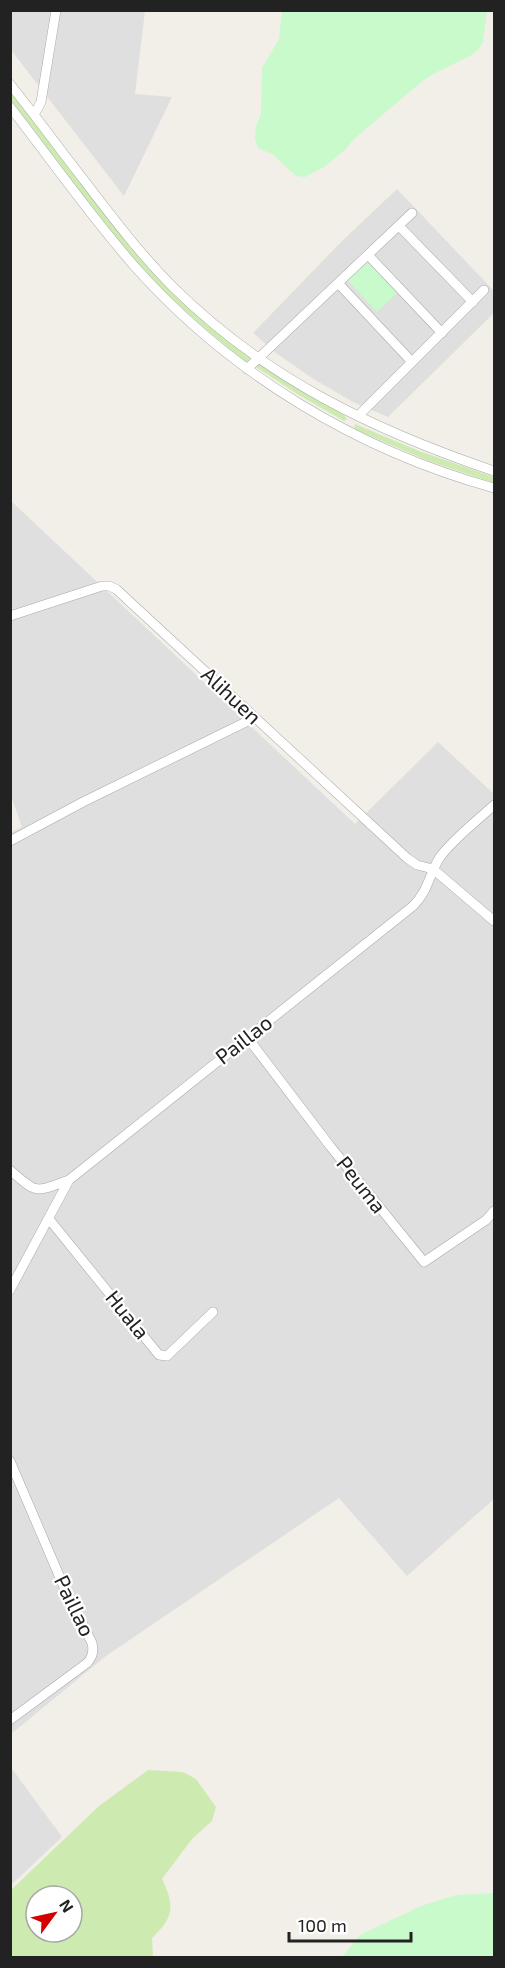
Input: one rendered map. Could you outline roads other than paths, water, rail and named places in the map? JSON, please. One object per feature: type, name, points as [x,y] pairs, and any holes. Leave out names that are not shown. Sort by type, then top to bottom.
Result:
[{"type":"street","points":[[34,114],[41,102],[56,10]]},
{"type":"street","points":[[10,84],[119,227],[155,268],[234,341],[281,373],[358,415],[422,446],[495,471]]},
{"type":"street","points":[[10,107],[99,224],[137,269],[201,332],[247,369],[295,401],[348,430],[419,463],[495,488]]},
{"type":"street","points":[[247,369],[412,213]]},
{"type":"street","points":[[399,226],[473,302]]},
{"type":"street","points":[[368,255],[442,333]]},
{"type":"street","points":[[338,283],[412,362]]},
{"type":"street","points":[[348,430],[358,415],[484,290]]},
{"type":"street","name":"Alihuen","points":[[10,616],[102,586],[113,588],[407,858],[417,865],[433,869],[495,921]]},
{"type":"street","points":[[10,841],[83,802],[254,718]]},
{"type":"street","name":"Paillao","points":[[10,1290],[69,1180],[417,902],[425,892],[433,869],[446,849],[495,805]]},
{"type":"street","name":"Peuma","points":[[247,1037],[337,1155],[424,1262],[486,1220],[495,1211]]},
{"type":"street","points":[[10,1170],[28,1186],[37,1190],[69,1180]]},
{"type":"street","name":"Huala","points":[[49,1219],[159,1355],[167,1356],[213,1312]]},
{"type":"street","name":"Paillao","points":[[10,1461],[46,1548],[92,1643],[93,1650],[92,1657],[87,1663],[10,1720]]}]
